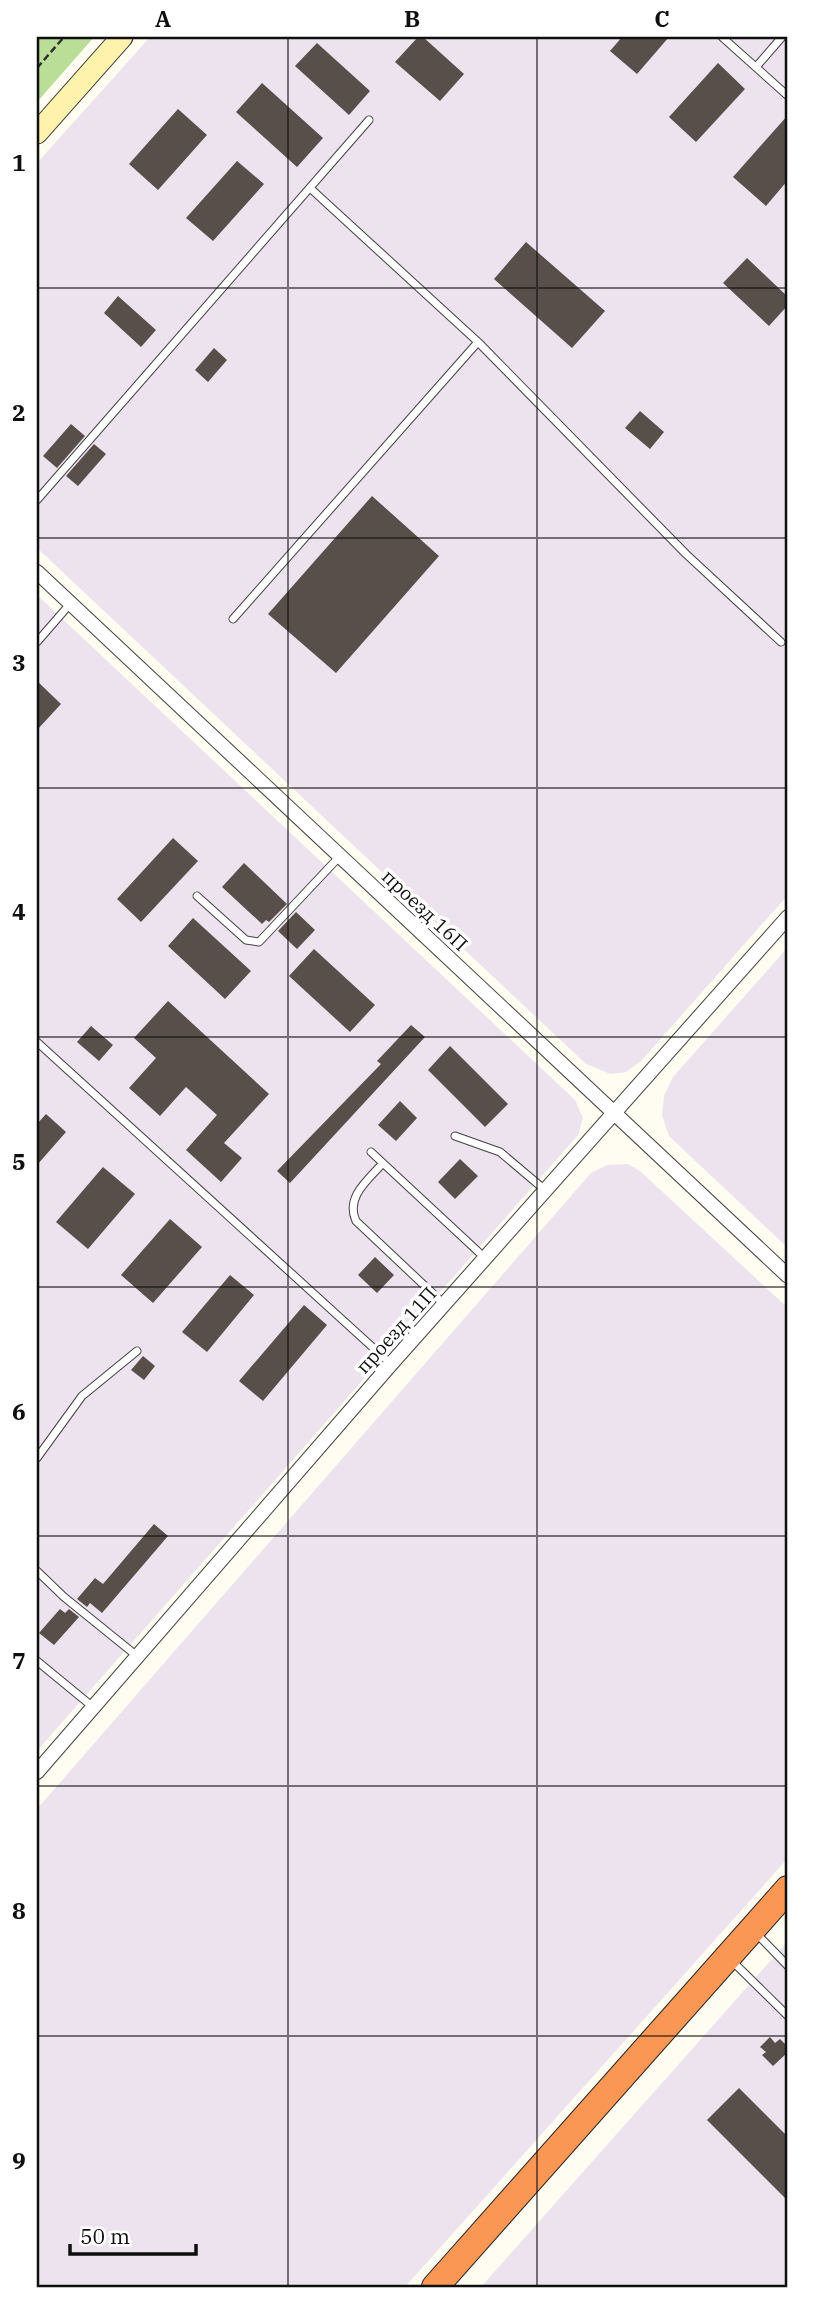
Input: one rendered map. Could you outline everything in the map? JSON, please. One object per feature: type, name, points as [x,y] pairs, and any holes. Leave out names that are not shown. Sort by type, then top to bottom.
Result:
[{"type":"highway","points":[[436,2287],[788,1889]]},
{"type":"main road","points":[[37,133],[122,37]]},
{"type":"street","name":"проезд 16П","points":[[37,572],[788,1276]]},
{"type":"street","name":"проезд 11П","points":[[37,1772],[391,1364],[788,917]]},
{"type":"lane","points":[[722,37],[788,96]]},
{"type":"lane","points":[[756,67],[782,37]]},
{"type":"lane","points":[[37,500],[369,120]]},
{"type":"lane","points":[[310,188],[478,342],[686,554],[781,642]]},
{"type":"lane","points":[[233,619],[478,342]]},
{"type":"lane","points":[[37,642],[71,604]]},
{"type":"lane","points":[[197,896],[246,940],[260,942],[340,856]]},
{"type":"lane","points":[[37,1042],[391,1364]]},
{"type":"lane","points":[[455,1136],[500,1152],[546,1191]]},
{"type":"lane","points":[[371,1152],[485,1258]]},
{"type":"lane","points":[[383,1163],[354,1197],[352,1212],[356,1221],[444,1305]]},
{"type":"lane","points":[[37,1458],[82,1396],[137,1351]]},
{"type":"lane","points":[[37,1571],[64,1597],[138,1656]]},
{"type":"lane","points":[[37,1661],[93,1707]]},
{"type":"lane","points":[[752,1930],[788,1966]]},
{"type":"lane","points":[[728,1957],[788,2016]]},
{"type":"path","points":[[37,68],[64,37]]},
{"type":"shaded area","points":[[150,37],[788,37],[788,895],[641,1061],[626,1072],[611,1074],[586,1064],[37,548],[37,163]]},
{"type":"shaded area","points":[[37,595],[575,1100],[583,1118],[578,1135],[37,1751]]},
{"type":"shaded area","points":[[788,947],[788,1248],[669,1136],[662,1115],[664,1096],[673,1077]]},
{"type":"shaded area","points":[[628,1164],[640,1171],[788,1308],[788,1858],[405,2287],[37,2287],[37,1809],[591,1173],[607,1165]]},
{"type":"shaded area","points":[[788,1941],[788,2287],[481,2287]]},
{"type":"green space","points":[[37,37],[94,37],[37,102]]},
{"type":"building","points":[[418,37],[423,37],[464,74],[440,101],[395,62]]},
{"type":"building","points":[[622,37],[669,37],[637,74],[610,51]]},
{"type":"building","points":[[317,43],[370,91],[349,115],[295,66]]},
{"type":"building","points":[[718,63],[745,89],[696,142],[669,117]]},
{"type":"building","points":[[262,83],[323,138],[297,167],[236,112]]},
{"type":"building","points":[[178,109],[207,135],[158,190],[129,164]]},
{"type":"building","points":[[788,115],[788,180],[766,206],[733,177]]},
{"type":"building","points":[[237,161],[264,184],[213,241],[186,218]]},
{"type":"building","points":[[526,242],[605,311],[572,348],[494,279]]},
{"type":"building","points":[[747,258],[788,297],[788,305],[769,326],[723,283]]},
{"type":"building","points":[[118,296],[156,330],[141,347],[104,313]]},
{"type":"building","points":[[214,348],[227,360],[208,382],[195,370]]},
{"type":"building","points":[[640,411],[664,432],[650,449],[625,428]]},
{"type":"building","points":[[71,424],[85,436],[57,468],[43,456]]},
{"type":"building","points":[[94,444],[106,454],[78,486],[66,476]]},
{"type":"building","points":[[372,496],[439,556],[336,673],[268,614]]},
{"type":"building","points":[[37,681],[61,704],[37,730]]},
{"type":"building","points":[[173,838],[198,861],[141,922],[117,899]]},
{"type":"building","points":[[244,863],[287,904],[269,922],[266,920],[262,924],[222,887]]},
{"type":"building","points":[[296,912],[315,930],[297,949],[278,931]]},
{"type":"building","points":[[193,918],[251,971],[225,999],[168,946]]},
{"type":"building","points":[[314,949],[375,1005],[350,1032],[289,976]]},
{"type":"building","points":[[168,1001],[269,1094],[224,1143],[242,1158],[221,1182],[186,1150],[217,1115],[186,1087],[160,1116],[129,1088],[156,1058],[134,1038]]},
{"type":"building","points":[[411,1025],[425,1037],[290,1183],[277,1171],[381,1064],[377,1061]]},
{"type":"building","points":[[91,1026],[113,1045],[99,1061],[77,1042]]},
{"type":"building","points":[[450,1046],[508,1104],[485,1127],[428,1070]]},
{"type":"building","points":[[400,1101],[417,1118],[396,1141],[378,1125]]},
{"type":"building","points":[[46,1114],[66,1132],[37,1165],[37,1124]]},
{"type":"building","points":[[460,1159],[478,1176],[455,1199],[438,1182]]},
{"type":"building","points":[[103,1167],[135,1194],[88,1249],[56,1222]]},
{"type":"building","points":[[170,1219],[202,1247],[153,1303],[121,1275]]},
{"type":"building","points":[[375,1257],[394,1275],[377,1293],[358,1275]]},
{"type":"building","points":[[230,1275],[254,1295],[207,1352],[182,1332]]},
{"type":"building","points":[[304,1305],[327,1325],[263,1401],[239,1381]]},
{"type":"building","points":[[143,1356],[155,1366],[144,1380],[131,1370]]},
{"type":"building","points":[[154,1524],[168,1536],[102,1613],[90,1603],[87,1607],[77,1599],[95,1578],[103,1584]]},
{"type":"building","points":[[60,1609],[65,1613],[69,1609],[79,1617],[54,1645],[39,1633]]},
{"type":"building","points":[[770,2037],[775,2043],[780,2039],[788,2047],[788,2052],[773,2066],[762,2055],[766,2052],[760,2047]]},
{"type":"building","points":[[739,2088],[788,2137],[788,2201],[707,2120]]}]
